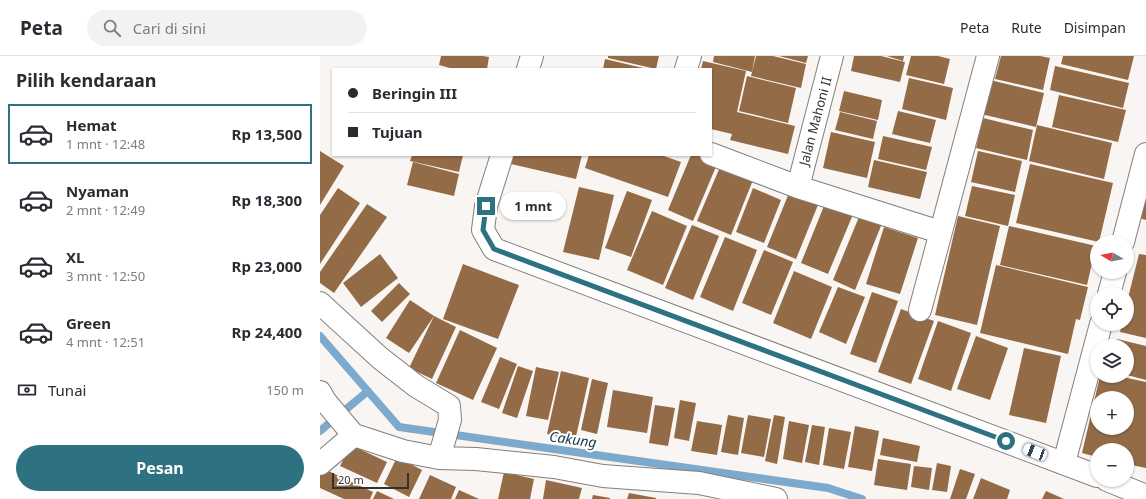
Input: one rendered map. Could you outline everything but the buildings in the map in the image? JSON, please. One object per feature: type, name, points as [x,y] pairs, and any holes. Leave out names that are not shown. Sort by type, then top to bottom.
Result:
[{"type":"street","points":[[528,68],[532,56]]},
{"type":"street","points":[[686,68],[690,56]]},
{"type":"street","name":"Jalan Mahoni II","points":[[798,186],[832,56]]},
{"type":"street","points":[[920,310],[988,56]]},
{"type":"street","points":[[712,154],[798,186],[940,232]]},
{"type":"street","points":[[1125,235],[1146,154]]},
{"type":"street","points":[[502,156],[486,206],[483,230],[494,249],[1090,473]]},
{"type":"street","points":[[320,303],[386,362],[416,386],[450,406],[450,420],[440,456]]},
{"type":"street","points":[[1064,463],[1099,331]]},
{"type":"street","points":[[322,398],[352,434],[403,451],[440,456],[554,466],[603,476],[699,483],[776,499]]},
{"type":"street","points":[[320,464],[352,434]]},
{"type":"street","points":[[1124,487],[1146,496]]},
{"type":"waterway","name":"Cakung","points":[[320,336],[399,427],[828,488],[862,499]]},
{"type":"waterway","points":[[320,431],[368,391]]},
{"type":"route","points":[[486,206],[483,230],[494,249],[1006,441]]}]
